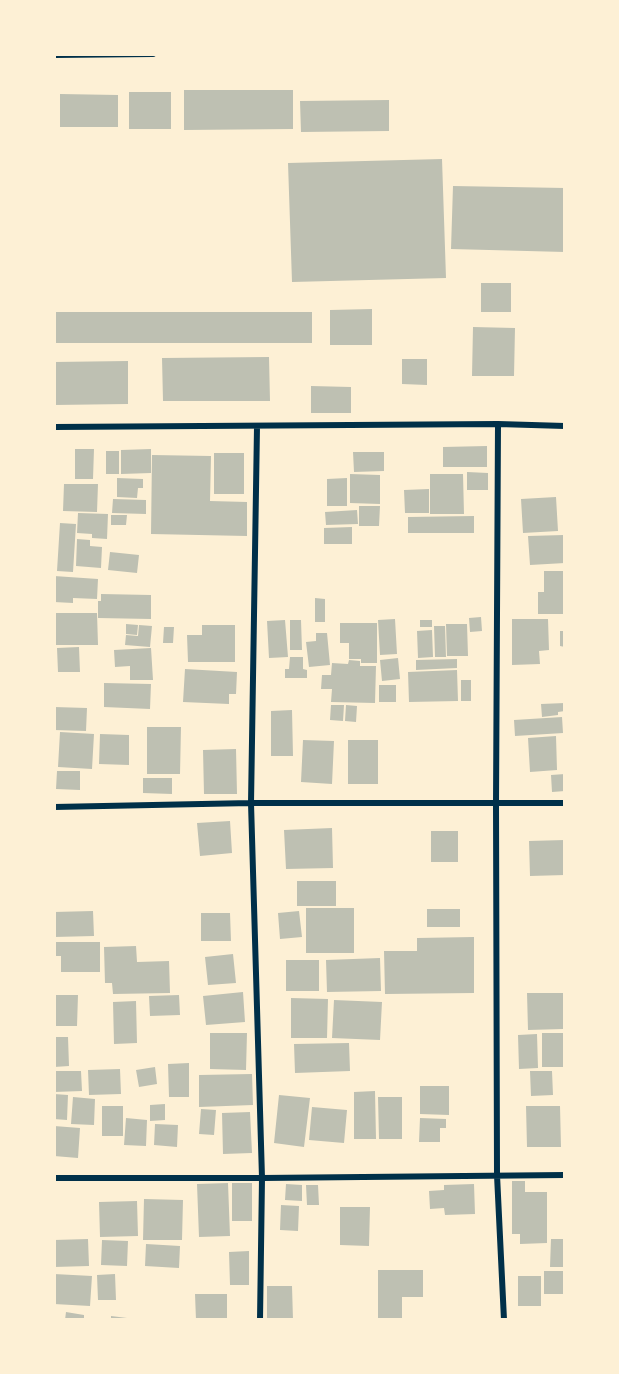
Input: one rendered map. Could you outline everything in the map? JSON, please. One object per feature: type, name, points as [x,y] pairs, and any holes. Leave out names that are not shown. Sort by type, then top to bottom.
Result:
[{"type":"street","points":[[54,55],[153,54]]},
{"type":"street","points":[[54,427],[498,424],[565,426]]},
{"type":"street","points":[[498,424],[497,1175],[504,1320]]},
{"type":"street","points":[[257,427],[251,803],[262,1178],[261,1320]]},
{"type":"street","points":[[54,807],[251,803],[565,802]]},
{"type":"street","points":[[54,1178],[565,1175]]},
{"type":"building","points":[[184,90],[293,90],[293,129],[184,130]]},
{"type":"building","points":[[129,92],[171,92],[171,129],[129,129]]},
{"type":"building","points":[[60,94],[118,95],[118,127],[60,127]]},
{"type":"building","points":[[389,100],[389,131],[301,132],[300,101]]},
{"type":"building","points":[[442,159],[446,278],[292,282],[288,163]]},
{"type":"building","points":[[453,186],[565,188],[565,252],[451,249]]},
{"type":"building","points":[[481,283],[511,283],[511,312],[481,312]]},
{"type":"building","points":[[372,309],[372,345],[330,345],[330,310]]},
{"type":"building","points":[[54,312],[312,312],[312,343],[54,343]]},
{"type":"building","points":[[473,327],[515,328],[514,376],[472,376]]},
{"type":"building","points":[[269,357],[270,401],[163,401],[162,358]]},
{"type":"building","points":[[402,359],[427,359],[427,385],[402,384]]},
{"type":"building","points":[[128,361],[128,404],[54,405],[54,362]]},
{"type":"building","points":[[311,386],[351,387],[351,413],[311,413]]},
{"type":"building","points":[[487,446],[487,467],[443,467],[443,447]]},
{"type":"building","points":[[75,449],[94,449],[93,479],[75,479]]},
{"type":"building","points":[[151,449],[151,473],[121,474],[121,450]]},
{"type":"building","points":[[106,451],[119,451],[119,474],[106,474]]},
{"type":"building","points":[[353,452],[384,452],[384,471],[354,472]]},
{"type":"building","points":[[214,453],[244,453],[244,494],[214,494]]},
{"type":"building","points":[[152,455],[211,456],[210,501],[247,502],[247,536],[151,534]]},
{"type":"building","points":[[467,472],[488,473],[488,490],[467,490]]},
{"type":"building","points":[[350,474],[380,475],[380,504],[350,503]]},
{"type":"building","points":[[430,474],[463,474],[464,514],[430,514]]},
{"type":"building","points":[[117,478],[143,479],[143,488],[138,488],[137,498],[117,497]]},
{"type":"building","points":[[347,478],[347,506],[327,506],[327,479]]},
{"type":"building","points":[[64,484],[98,484],[97,512],[63,511]]},
{"type":"building","points":[[429,489],[429,513],[405,513],[404,490]]},
{"type":"building","points":[[556,497],[558,531],[523,533],[521,499]]},
{"type":"building","points":[[113,499],[146,500],[146,514],[112,513]]},
{"type":"building","points":[[359,506],[380,506],[379,526],[359,526]]},
{"type":"building","points":[[357,510],[358,524],[326,525],[325,512]]},
{"type":"building","points":[[78,513],[108,514],[107,539],[92,538],[92,534],[77,533]]},
{"type":"building","points":[[111,515],[127,515],[126,525],[111,525]]},
{"type":"building","points":[[474,516],[474,533],[408,533],[408,517]]},
{"type":"building","points":[[60,523],[76,524],[73,572],[57,571]]},
{"type":"building","points":[[352,527],[352,544],[324,544],[324,528]]},
{"type":"building","points":[[564,535],[565,563],[530,565],[528,536]]},
{"type":"building","points":[[77,539],[90,540],[90,546],[102,547],[101,568],[76,566]]},
{"type":"building","points":[[110,552],[139,555],[137,573],[108,570]]},
{"type":"building","points":[[544,571],[565,571],[565,614],[538,614],[538,592],[544,592]]},
{"type":"building","points":[[54,576],[98,579],[97,599],[73,598],[73,603],[54,602]]},
{"type":"building","points":[[101,594],[151,595],[151,619],[98,618],[98,601],[101,601]]},
{"type":"building","points":[[315,598],[325,599],[325,622],[315,622]]},
{"type":"building","points":[[54,613],[97,613],[98,645],[54,645]]},
{"type":"building","points":[[481,617],[482,631],[470,632],[469,618]]},
{"type":"building","points":[[395,619],[397,654],[380,655],[378,620]]},
{"type":"building","points":[[512,619],[548,619],[549,650],[539,651],[540,664],[512,665]]},
{"type":"building","points":[[285,620],[288,657],[269,658],[267,621]]},
{"type":"building","points":[[290,620],[301,620],[302,650],[290,650]]},
{"type":"building","points":[[420,620],[432,620],[432,627],[420,627]]},
{"type":"building","points":[[340,623],[377,623],[377,663],[361,663],[361,659],[349,659],[349,643],[340,643]]},
{"type":"building","points":[[126,624],[138,625],[137,635],[126,634]]},
{"type":"building","points":[[446,624],[467,624],[468,656],[447,656]]},
{"type":"building","points":[[139,625],[152,626],[150,647],[125,645],[126,635],[138,636]]},
{"type":"building","points":[[202,625],[235,625],[235,662],[188,662],[187,635],[202,635]]},
{"type":"building","points":[[434,626],[445,626],[446,657],[435,657]]},
{"type":"building","points":[[164,627],[174,627],[173,643],[163,643]]},
{"type":"building","points":[[432,630],[433,657],[418,658],[417,631]]},
{"type":"building","points":[[560,631],[565,631],[565,647],[560,646]]},
{"type":"building","points":[[316,633],[327,633],[330,665],[309,667],[306,642],[316,641]]},
{"type":"building","points":[[79,647],[80,672],[58,672],[57,648]]},
{"type":"building","points":[[151,648],[153,680],[130,680],[130,666],[115,667],[114,650]]},
{"type":"building","points":[[290,657],[303,657],[303,669],[307,670],[307,678],[285,678],[285,669],[289,669]]},
{"type":"building","points":[[398,658],[400,679],[382,681],[380,660]]},
{"type":"building","points":[[457,659],[457,668],[416,670],[416,660]]},
{"type":"building","points":[[349,660],[360,661],[360,666],[376,666],[375,703],[331,702],[332,689],[321,689],[322,675],[331,675],[332,663],[348,664]]},
{"type":"building","points":[[185,669],[237,672],[236,694],[229,694],[229,704],[183,702]]},
{"type":"building","points":[[457,670],[458,701],[409,702],[408,672]]},
{"type":"building","points":[[461,680],[471,680],[471,701],[461,701]]},
{"type":"building","points":[[104,683],[151,684],[150,709],[104,707]]},
{"type":"building","points":[[379,685],[396,685],[396,702],[379,702]]},
{"type":"building","points":[[565,703],[565,711],[558,712],[558,715],[542,717],[541,704]]},
{"type":"building","points":[[331,705],[344,705],[343,721],[330,720]]},
{"type":"building","points":[[346,705],[357,706],[356,722],[345,721]]},
{"type":"building","points":[[54,707],[87,708],[86,731],[54,730]]},
{"type":"building","points":[[292,710],[293,756],[271,756],[271,711]]},
{"type":"building","points":[[562,717],[563,733],[515,736],[514,720]]},
{"type":"building","points":[[147,727],[181,727],[180,774],[147,774]]},
{"type":"building","points":[[60,732],[94,734],[92,769],[58,767]]},
{"type":"building","points":[[100,734],[129,735],[129,765],[99,764]]},
{"type":"building","points":[[556,736],[557,770],[530,772],[528,738]]},
{"type":"building","points":[[303,740],[334,741],[332,784],[301,782]]},
{"type":"building","points":[[348,740],[378,740],[378,784],[348,784]]},
{"type":"building","points":[[236,749],[237,794],[204,794],[203,750]]},
{"type":"building","points":[[57,771],[80,771],[80,790],[56,789]]},
{"type":"building","points":[[565,774],[565,791],[552,792],[551,775]]},
{"type":"building","points":[[143,778],[172,778],[172,794],[143,793]]},
{"type":"building","points":[[230,821],[232,853],[200,856],[197,823]]},
{"type":"building","points":[[332,828],[333,868],[286,869],[284,830]]},
{"type":"building","points":[[431,831],[458,831],[458,862],[431,862]]},
{"type":"building","points":[[565,840],[565,875],[530,876],[529,841]]},
{"type":"building","points":[[297,881],[336,881],[336,906],[297,906]]},
{"type":"building","points":[[306,908],[354,908],[354,953],[306,953]]},
{"type":"building","points":[[427,909],[460,909],[460,927],[427,927]]},
{"type":"building","points":[[93,911],[94,936],[54,937],[54,912]]},
{"type":"building","points":[[299,911],[302,937],[280,939],[278,913]]},
{"type":"building","points":[[201,913],[230,913],[231,941],[201,941]]},
{"type":"building","points":[[474,937],[474,993],[385,994],[384,951],[417,951],[417,938]]},
{"type":"building","points":[[56,942],[100,942],[100,972],[61,972],[61,956],[56,956]]},
{"type":"building","points":[[136,946],[137,962],[169,961],[170,993],[113,994],[112,983],[105,983],[104,947]]},
{"type":"building","points":[[233,954],[236,983],[208,985],[205,957]]},
{"type":"building","points":[[380,958],[381,991],[327,992],[326,960]]},
{"type":"building","points":[[286,960],[319,960],[319,991],[286,991]]},
{"type":"building","points":[[243,992],[245,1022],[206,1025],[203,996]]},
{"type":"building","points":[[527,993],[563,993],[563,1029],[528,1030]]},
{"type":"building","points":[[54,995],[78,995],[77,1026],[54,1026]]},
{"type":"building","points":[[179,995],[180,1015],[150,1016],[149,996]]},
{"type":"building","points":[[291,998],[328,999],[327,1038],[291,1038]]},
{"type":"building","points":[[334,1000],[382,1002],[380,1040],[332,1038]]},
{"type":"building","points":[[136,1001],[137,1043],[114,1044],[113,1002]]},
{"type":"building","points":[[210,1033],[247,1033],[246,1070],[210,1069]]},
{"type":"building","points":[[542,1033],[565,1033],[565,1067],[542,1067]]},
{"type":"building","points":[[537,1034],[538,1068],[519,1069],[518,1035]]},
{"type":"building","points":[[54,1037],[68,1037],[69,1066],[54,1067]]},
{"type":"building","points":[[349,1043],[350,1071],[295,1073],[294,1044]]},
{"type":"building","points":[[189,1063],[189,1097],[169,1097],[168,1064]]},
{"type":"building","points":[[155,1067],[157,1084],[139,1087],[136,1070]]},
{"type":"building","points":[[120,1069],[121,1094],[89,1095],[88,1070]]},
{"type":"building","points":[[54,1071],[81,1071],[82,1091],[54,1092]]},
{"type":"building","points":[[530,1071],[552,1071],[553,1095],[531,1096]]},
{"type":"building","points":[[252,1074],[253,1105],[199,1107],[199,1075]]},
{"type":"building","points":[[420,1086],[449,1086],[449,1115],[420,1114]]},
{"type":"building","points":[[375,1091],[376,1139],[354,1139],[354,1092]]},
{"type":"building","points":[[54,1094],[68,1095],[67,1120],[54,1119]]},
{"type":"building","points":[[279,1095],[310,1098],[304,1147],[274,1143]]},
{"type":"building","points":[[73,1097],[95,1099],[94,1125],[71,1124]]},
{"type":"building","points":[[378,1097],[402,1097],[402,1139],[379,1139]]},
{"type":"building","points":[[165,1104],[165,1120],[150,1121],[150,1105]]},
{"type":"building","points":[[102,1106],[123,1106],[123,1136],[102,1136]]},
{"type":"building","points":[[526,1106],[560,1106],[561,1147],[527,1147]]},
{"type":"building","points":[[312,1107],[347,1110],[344,1143],[309,1140]]},
{"type":"building","points":[[201,1109],[216,1110],[214,1135],[199,1134]]},
{"type":"building","points":[[250,1112],[252,1153],[223,1154],[222,1113]]},
{"type":"building","points":[[126,1118],[147,1120],[146,1146],[124,1145]]},
{"type":"building","points":[[420,1118],[446,1119],[446,1128],[440,1128],[440,1142],[419,1142]]},
{"type":"building","points":[[155,1124],[178,1125],[177,1147],[154,1145]]},
{"type":"building","points":[[54,1126],[80,1128],[78,1158],[54,1156]]},
{"type":"building","points":[[512,1181],[525,1181],[525,1192],[547,1192],[547,1243],[520,1244],[520,1234],[512,1234]]},
{"type":"building","points":[[228,1183],[230,1236],[199,1237],[197,1184]]},
{"type":"building","points":[[232,1183],[252,1183],[252,1221],[232,1221]]},
{"type":"building","points":[[286,1184],[302,1185],[302,1201],[285,1200]]},
{"type":"building","points":[[474,1184],[475,1214],[445,1215],[444,1208],[430,1209],[429,1191],[444,1190],[444,1185]]},
{"type":"building","points":[[306,1185],[318,1185],[319,1205],[307,1205]]},
{"type":"building","points":[[144,1199],[183,1200],[182,1240],[143,1240]]},
{"type":"building","points":[[137,1201],[138,1236],[100,1237],[99,1202]]},
{"type":"building","points":[[281,1205],[299,1206],[298,1231],[280,1230]]},
{"type":"building","points":[[340,1207],[370,1207],[369,1246],[340,1245]]},
{"type":"building","points":[[88,1239],[89,1266],[54,1267],[54,1240]]},
{"type":"building","points":[[551,1239],[565,1239],[565,1267],[550,1267]]},
{"type":"building","points":[[102,1240],[128,1241],[127,1266],[101,1265]]},
{"type":"building","points":[[146,1244],[180,1246],[179,1268],[145,1266]]},
{"type":"building","points":[[249,1251],[249,1285],[230,1285],[229,1252]]},
{"type":"building","points":[[378,1270],[423,1270],[423,1297],[402,1297],[402,1320],[378,1320]]},
{"type":"building","points":[[544,1271],[565,1271],[565,1294],[544,1294]]},
{"type":"building","points":[[54,1274],[92,1276],[90,1306],[54,1304]]},
{"type":"building","points":[[115,1274],[116,1300],[98,1300],[97,1275]]},
{"type":"building","points":[[518,1276],[541,1276],[541,1306],[518,1306]]},
{"type":"building","points":[[267,1286],[292,1286],[293,1320],[267,1320]]},
{"type":"building","points":[[195,1294],[227,1294],[227,1320],[196,1320]]},
{"type":"building","points":[[66,1312],[84,1315],[84,1320],[65,1320]]},
{"type":"building","points":[[111,1316],[127,1318],[127,1320],[111,1320]]}]
